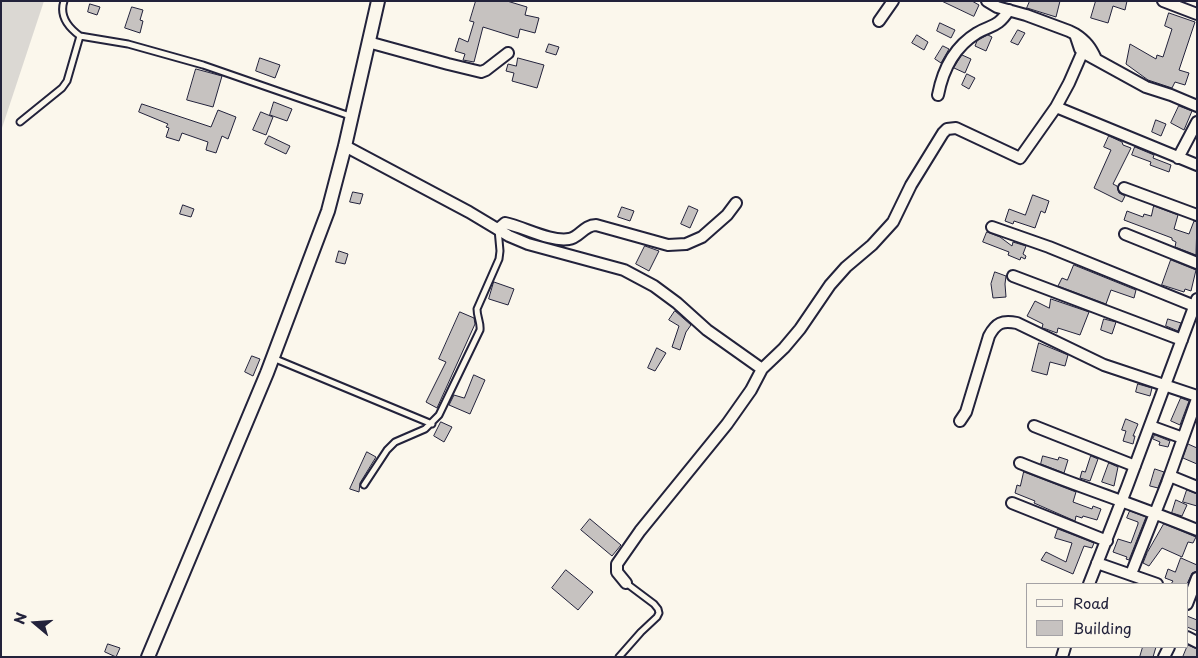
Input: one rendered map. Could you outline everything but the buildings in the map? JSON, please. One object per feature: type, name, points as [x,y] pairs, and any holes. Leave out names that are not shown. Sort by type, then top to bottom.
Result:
[{"type":"street","points":[[148,657],[273,358],[328,211],[378,1]]},
{"type":"street","points":[[879,21],[893,1]]},
{"type":"street","points":[[987,1],[997,7],[1012,8],[1075,34],[1090,47],[1096,60]]},
{"type":"street","points":[[1163,1],[1197,14]]},
{"type":"street","points":[[938,95],[946,68],[953,55],[963,44],[979,32],[999,23],[1012,8]]},
{"type":"street","points":[[1075,34],[1080,49],[1096,60],[1146,86],[1197,106]]},
{"type":"street","points":[[368,42],[481,72],[508,53]]},
{"type":"street","points":[[626,584],[617,572],[617,564],[640,531],[737,410],[751,390],[762,369],[800,329],[816,304],[846,267],[893,222],[920,169],[943,133],[947,129],[956,128],[1020,158],[1056,107],[1083,51]]},
{"type":"street","points":[[1056,107],[1197,165]]},
{"type":"street","points":[[1178,158],[1197,122]]},
{"type":"street","points":[[345,146],[509,236],[528,244],[624,270],[654,286],[677,303],[707,330],[762,369]]},
{"type":"street","points":[[1124,188],[1197,215]]},
{"type":"street","points":[[498,229],[505,223],[554,238],[567,240],[596,225],[668,245],[686,244],[702,237],[728,215],[736,203]]},
{"type":"street","points":[[992,227],[1050,247],[1196,304],[1122,502],[1089,583]]},
{"type":"street","points":[[1125,234],[1197,263]]},
{"type":"street","points":[[1013,276],[1182,340]]},
{"type":"street","points":[[960,421],[966,412],[990,336],[994,327],[1004,321],[1017,323],[1104,365],[1197,397],[1170,476],[1131,574]]},
{"type":"street","points":[[1034,426],[1135,466]]},
{"type":"street","points":[[1150,426],[1183,438]]},
{"type":"street","points":[[1020,463],[1197,530]]},
{"type":"street","points":[[1170,476],[1197,488]]},
{"type":"street","points":[[1012,503],[1107,541]]},
{"type":"street","points":[[1098,563],[1154,583]]},
{"type":"street","points":[[1190,599],[1197,578]]},
{"type":"lane","points":[[64,1],[62,9],[64,16],[71,28],[80,36],[128,44],[203,65],[351,116]]},
{"type":"lane","points":[[20,122],[62,88],[67,81],[80,36]]},
{"type":"lane","points":[[364,485],[387,450],[395,442],[425,430],[439,414],[480,330],[477,309],[500,255],[498,229]]},
{"type":"lane","points":[[273,358],[432,424]]},
{"type":"lane","points":[[619,657],[659,613],[654,604],[626,584]]},
{"type":"shaded area","points":[[1,1],[44,1],[1,131]]}]
